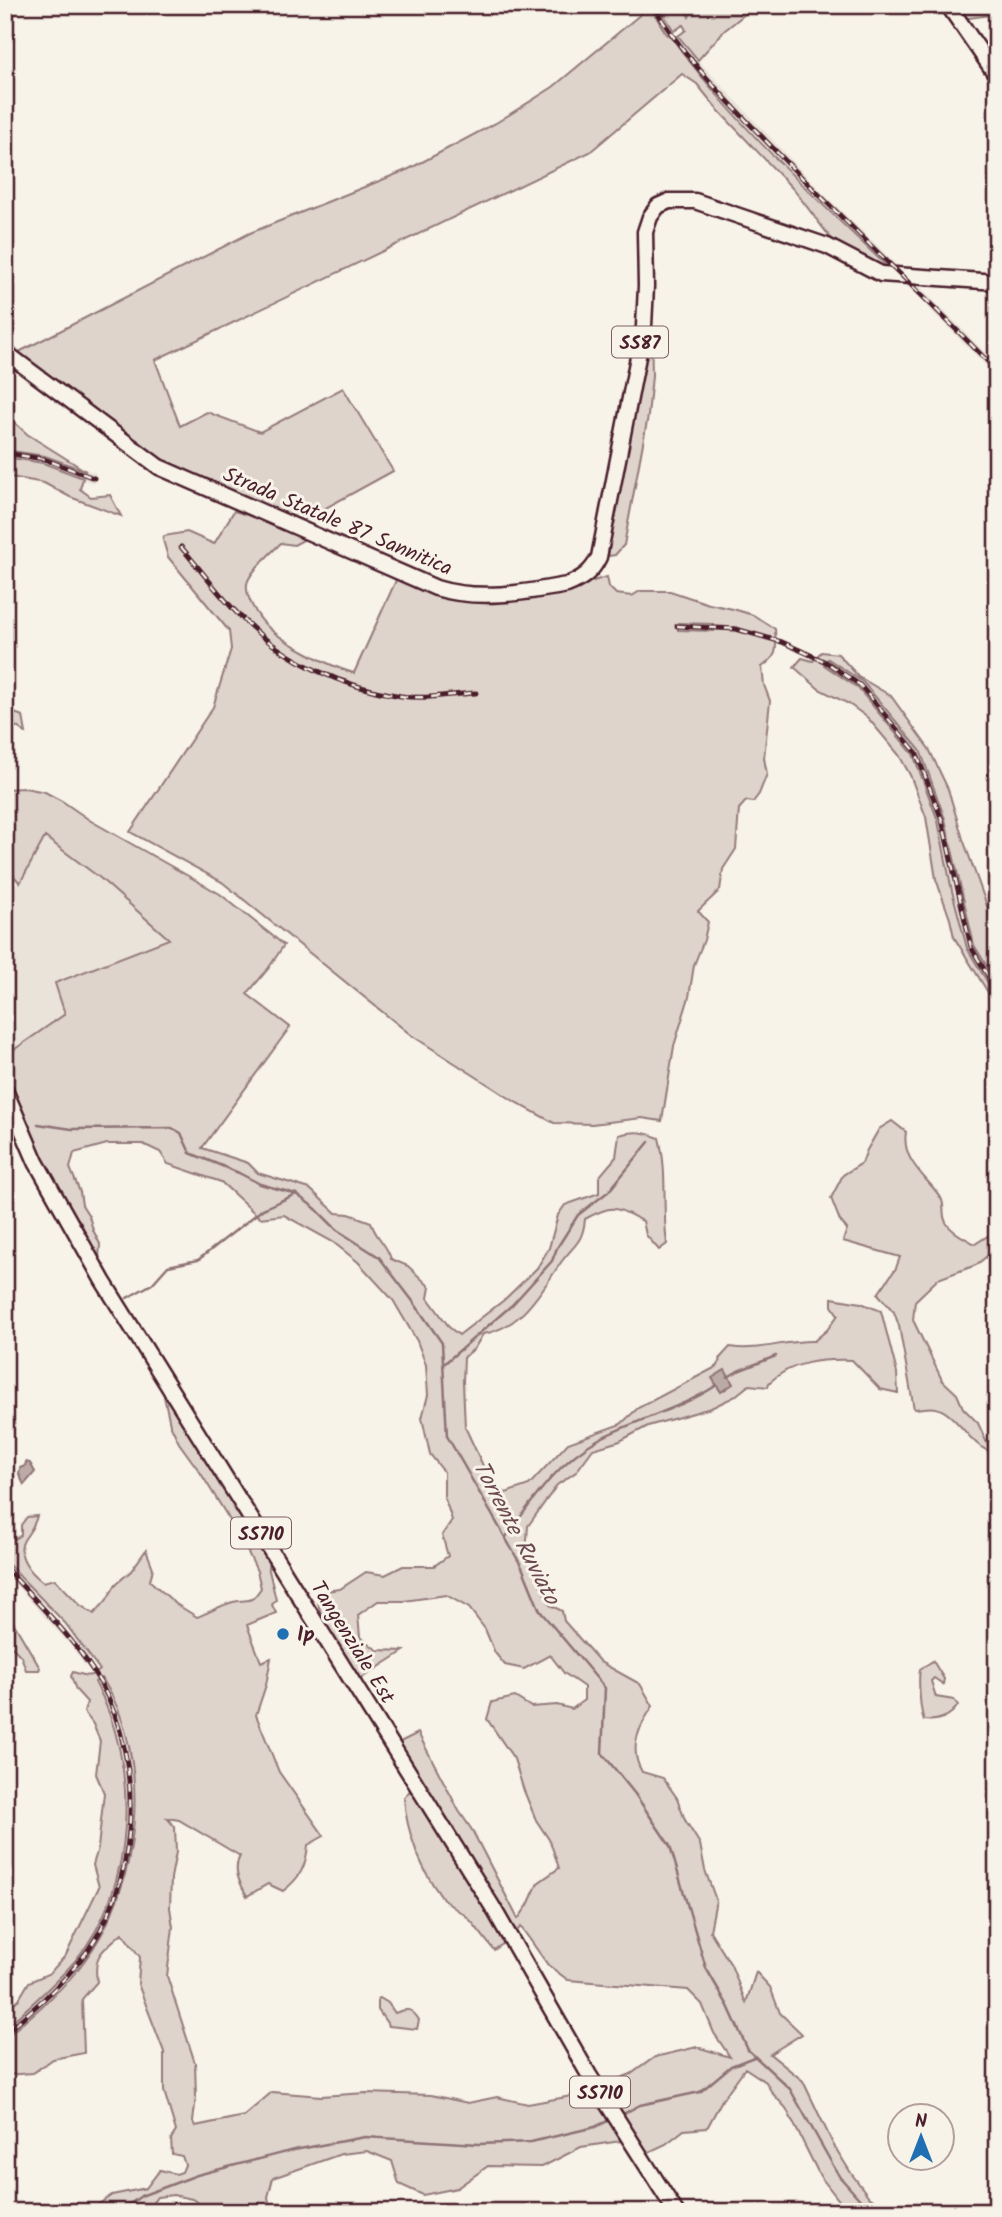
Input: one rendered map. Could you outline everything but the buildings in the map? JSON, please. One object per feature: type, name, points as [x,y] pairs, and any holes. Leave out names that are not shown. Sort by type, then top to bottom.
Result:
[{"type":"main road","points":[[948,5],[997,76]]},
{"type":"main road","name":"Strada Statale 87 Sannitica","points":[[5,352],[159,467],[436,588],[452,593],[481,596],[567,585],[594,568],[599,557],[643,326],[646,286],[645,232],[650,217],[659,206],[669,201],[695,201],[827,246],[881,274],[997,282]]},
{"type":"main road","name":"Tangenziale Est","points":[[5,1090],[36,1162],[103,1280],[530,1970],[589,2075],[676,2212]]},
{"type":"shaded area","points":[[637,5],[649,5],[667,35],[669,34],[719,98],[804,186],[892,271],[840,246],[830,237],[794,190],[697,84],[682,74],[590,152],[155,360],[180,426],[207,412],[260,432],[343,388],[393,471],[302,521],[163,462],[17,353],[250,233],[409,169],[496,123],[553,87],[642,13]]},
{"type":"shaded area","points":[[649,5],[658,5],[674,31],[668,35]]},
{"type":"shaded area","points":[[658,5],[680,7],[689,17],[696,5],[756,5],[724,31],[698,60],[678,36],[686,30],[683,25],[674,31]]},
{"type":"shaded area","points":[[955,5],[997,5],[997,14],[963,19]]},
{"type":"shaded area","points":[[698,60],[817,187],[905,273],[893,272],[811,193],[707,83],[692,65]]},
{"type":"shaded area","points":[[903,282],[915,282],[966,333],[997,365],[997,377]]},
{"type":"shaded area","points":[[651,320],[652,376],[648,416],[624,545],[615,555],[608,556],[624,458]]},
{"type":"shaded area","points":[[5,401],[14,404],[13,421],[27,434],[86,471],[45,456],[5,450]]},
{"type":"shaded area","points":[[5,450],[45,456],[96,473],[92,483],[43,463],[5,457]]},
{"type":"shaded area","points":[[5,457],[43,463],[83,478],[80,489],[91,497],[110,495],[121,516],[70,497],[44,483],[5,476]]},
{"type":"shaded area","points":[[234,511],[271,522],[307,538],[294,545],[281,543],[249,579],[248,595],[260,618],[275,633],[309,654],[354,673],[397,578],[442,597],[482,600],[545,596],[607,577],[609,587],[616,594],[632,596],[640,591],[670,591],[753,615],[775,629],[774,655],[762,667],[764,685],[770,701],[764,758],[767,774],[753,802],[746,801],[739,809],[736,849],[723,869],[720,890],[698,911],[708,922],[694,965],[689,997],[674,1046],[662,1121],[642,1118],[592,1124],[554,1123],[517,1103],[411,1035],[222,882],[130,832],[213,707],[231,649],[229,631],[168,557],[164,536],[187,532],[214,544]],"holes":[[[678,623],[714,624],[714,631],[678,630]]]},
{"type":"shaded area","points":[[678,623],[714,624],[714,631],[677,630]]},
{"type":"shaded area","points":[[821,652],[838,654],[859,677],[891,696],[929,749],[948,789],[997,934],[997,983],[974,945],[945,819],[920,750],[863,682],[828,659],[824,665],[858,688],[913,754],[938,821],[967,948],[997,998],[997,1007],[954,937],[936,879],[926,817],[899,755],[868,718],[849,704],[819,689],[794,667],[802,658],[813,661]]},
{"type":"shaded area","points":[[828,659],[863,682],[920,750],[945,819],[974,945],[997,983],[997,998],[967,948],[913,754],[824,665]]},
{"type":"shaded area","points":[[5,710],[23,716],[26,733],[5,719]]},
{"type":"shaded area","points":[[25,788],[45,792],[62,801],[91,821],[220,894],[284,945],[247,994],[290,1027],[202,1148],[248,1163],[258,1173],[310,1189],[336,1213],[349,1214],[371,1222],[391,1259],[408,1266],[430,1287],[428,1298],[450,1328],[459,1335],[504,1300],[537,1268],[549,1248],[558,1215],[565,1205],[599,1193],[599,1177],[616,1157],[619,1135],[639,1132],[659,1138],[667,1244],[659,1250],[646,1235],[643,1221],[620,1210],[608,1209],[585,1219],[578,1242],[538,1296],[509,1324],[483,1334],[474,1349],[464,1357],[465,1427],[491,1483],[506,1493],[529,1485],[568,1443],[621,1424],[638,1408],[718,1366],[720,1358],[730,1347],[751,1348],[814,1341],[838,1315],[832,1306],[832,1298],[861,1303],[881,1311],[897,1373],[898,1393],[880,1389],[852,1360],[808,1363],[787,1370],[769,1383],[768,1387],[749,1385],[734,1397],[711,1408],[648,1426],[620,1441],[593,1449],[576,1472],[557,1485],[528,1526],[526,1553],[550,1605],[562,1611],[564,1621],[600,1662],[640,1684],[653,1706],[637,1738],[638,1763],[642,1772],[663,1778],[677,1798],[685,1820],[700,1844],[705,1870],[716,1900],[710,1931],[731,1965],[746,2003],[756,1972],[770,1987],[780,2013],[802,2034],[770,2054],[803,2081],[833,2144],[851,2173],[869,2197],[891,2212],[848,2212],[820,2176],[786,2108],[766,2082],[745,2068],[722,2100],[707,2128],[684,2130],[666,2144],[649,2152],[621,2141],[581,2147],[542,2167],[488,2166],[457,2188],[423,2195],[399,2184],[392,2161],[367,2151],[341,2154],[273,2178],[268,2197],[271,2212],[213,2212],[192,2199],[173,2195],[157,2197],[146,2212],[81,2212],[93,2208],[112,2195],[146,2188],[160,2170],[176,2174],[182,2172],[185,2165],[182,2156],[172,2154],[171,2139],[176,2131],[164,2091],[164,2052],[138,1984],[140,1957],[122,1933],[100,1954],[96,1965],[97,1982],[82,1999],[84,2053],[53,2059],[33,2073],[5,2075],[5,2038],[65,1984],[102,1934],[117,1899],[128,1862],[134,1824],[134,1785],[129,1746],[118,1711],[102,1678],[95,1682],[110,1714],[120,1750],[125,1787],[125,1825],[111,1898],[96,1931],[75,1961],[5,2028],[5,2010],[19,1999],[29,1982],[50,1973],[66,1955],[99,1887],[93,1865],[98,1848],[104,1793],[96,1774],[100,1741],[84,1712],[87,1702],[76,1690],[71,1676],[73,1672],[90,1675],[100,1670],[65,1623],[5,1561],[5,1531],[15,1539],[21,1535],[21,1525],[27,1517],[37,1516],[22,1546],[23,1558],[43,1582],[55,1579],[80,1605],[94,1614],[146,1550],[153,1568],[150,1581],[176,1604],[197,1617],[228,1603],[254,1597],[261,1588],[257,1571],[241,1538],[179,1443],[170,1424],[162,1387],[269,1562],[276,1600],[272,1605],[276,1613],[247,1625],[261,1662],[271,1658],[256,1715],[279,1772],[324,1836],[308,1845],[301,1871],[283,1891],[268,1884],[247,1896],[237,1871],[240,1856],[179,1820],[167,1818],[175,1827],[176,1852],[171,1878],[170,1908],[173,1927],[167,1976],[195,2063],[195,2126],[244,2116],[272,2092],[321,2096],[366,2093],[431,2095],[468,2103],[497,2097],[528,2104],[577,2095],[631,2074],[655,2057],[697,2047],[730,2057],[714,2033],[702,2004],[688,1990],[568,1980],[548,1965],[521,1927],[514,1933],[398,1743],[418,1733],[518,1919],[538,1883],[559,1868],[550,1841],[536,1820],[524,1791],[514,1759],[487,1719],[492,1702],[515,1697],[531,1707],[557,1705],[572,1709],[584,1700],[584,1687],[564,1673],[550,1655],[524,1669],[505,1665],[495,1653],[485,1629],[469,1608],[446,1595],[404,1601],[378,1601],[358,1615],[360,1637],[377,1650],[404,1651],[360,1679],[321,1615],[317,1592],[340,1589],[366,1572],[385,1575],[403,1566],[434,1566],[448,1556],[442,1535],[452,1520],[444,1496],[444,1472],[430,1454],[422,1418],[428,1395],[426,1365],[417,1341],[393,1300],[358,1262],[333,1242],[284,1215],[260,1218],[221,1182],[168,1164],[160,1152],[143,1144],[107,1144],[74,1153],[70,1168],[80,1192],[82,1205],[100,1244],[99,1260],[80,1221],[57,1188],[5,1070],[5,1056],[65,1014],[55,983],[169,939],[100,878],[45,837],[20,883],[5,866],[5,789]]},
{"type":"shaded area","points":[[45,837],[100,878],[170,939],[55,983],[65,1014],[5,1056],[5,887],[20,883]]},
{"type":"shaded area","points":[[892,1121],[906,1132],[907,1152],[916,1168],[941,1198],[944,1217],[950,1228],[975,1244],[997,1230],[997,1248],[976,1265],[938,1279],[915,1301],[913,1320],[942,1380],[957,1394],[963,1408],[978,1423],[991,1452],[976,1443],[943,1411],[934,1407],[914,1409],[899,1326],[894,1312],[878,1294],[896,1268],[900,1257],[843,1241],[847,1229],[840,1221],[831,1198],[843,1175],[862,1163],[879,1129]]},
{"type":"shaded area","points":[[725,1370],[733,1384],[721,1392],[712,1378]]},
{"type":"shaded area","points":[[26,1462],[30,1463],[35,1472],[24,1485],[19,1474],[20,1468],[25,1466]]},
{"type":"shaded area","points":[[5,1561],[92,1661],[85,1666],[71,1646],[5,1573]]},
{"type":"shaded area","points":[[5,1615],[13,1622],[39,1670],[26,1670],[21,1656],[5,1640]]},
{"type":"shaded area","points":[[933,1661],[944,1679],[943,1684],[934,1678],[931,1681],[936,1697],[954,1700],[958,1705],[952,1713],[943,1718],[924,1720],[921,1710],[920,1669]]},
{"type":"shaded area","points":[[102,1678],[122,1722],[130,1756],[135,1806],[128,1863],[109,1921],[82,1964],[34,2014],[5,2038],[5,2028],[76,1960],[102,1918],[120,1861],[127,1806],[123,1757],[114,1725],[95,1681]]},
{"type":"shaded area","points":[[412,1788],[507,1941],[494,1950],[470,1920],[443,1898],[427,1874],[411,1836],[405,1811],[404,1798]]},
{"type":"shaded area","points":[[380,1998],[388,2003],[395,2013],[406,2010],[414,2013],[419,2020],[417,2029],[389,2026],[378,2010]]},
{"type":"waterway","name":"Torrente Ruviato","points":[[38,1124],[72,1129],[172,1128],[181,1133],[190,1153],[260,1184],[296,1194],[337,1230],[379,1257],[412,1300],[442,1343],[447,1436],[522,1567],[540,1611],[605,1688],[602,1753],[635,1794],[670,1846],[706,1968],[728,2006],[748,2050],[790,2089],[839,2176],[871,2212]]},
{"type":"waterway","points":[[445,1363],[512,1305],[552,1261],[578,1215],[609,1191],[649,1142]]},
{"type":"waterway","points":[[127,1298],[152,1284],[168,1266],[198,1260],[263,1209],[296,1194]]},
{"type":"waterway","points":[[728,1377],[776,1356]]},
{"type":"waterway","points":[[506,1537],[558,1470],[584,1448],[614,1432],[689,1401],[717,1385]]},
{"type":"waterway","points":[[621,2115],[640,2105],[700,2092],[731,2066],[754,2057]]},
{"type":"waterway","points":[[110,2212],[141,2196],[197,2175],[294,2150],[365,2137],[479,2144],[531,2142],[595,2127],[612,2119]]},
{"type":"railway","points":[[653,5],[677,42],[736,109],[997,371]]},
{"type":"railway","points":[[5,453],[44,459],[94,478]]},
{"type":"railway","points":[[181,547],[219,594],[260,635],[316,670],[358,686],[401,696],[429,697],[476,693]]},
{"type":"railway","points":[[677,626],[736,629],[782,642],[826,662],[860,685],[916,752],[942,820],[971,947],[997,991]]},
{"type":"railway","points":[[5,1567],[68,1636],[100,1682],[115,1715],[125,1750],[130,1788],[130,1826],[124,1864],[114,1900],[99,1933],[61,1982],[5,2033]]},
{"type":"place","name":"Ip","points":[[283,1634]]}]
